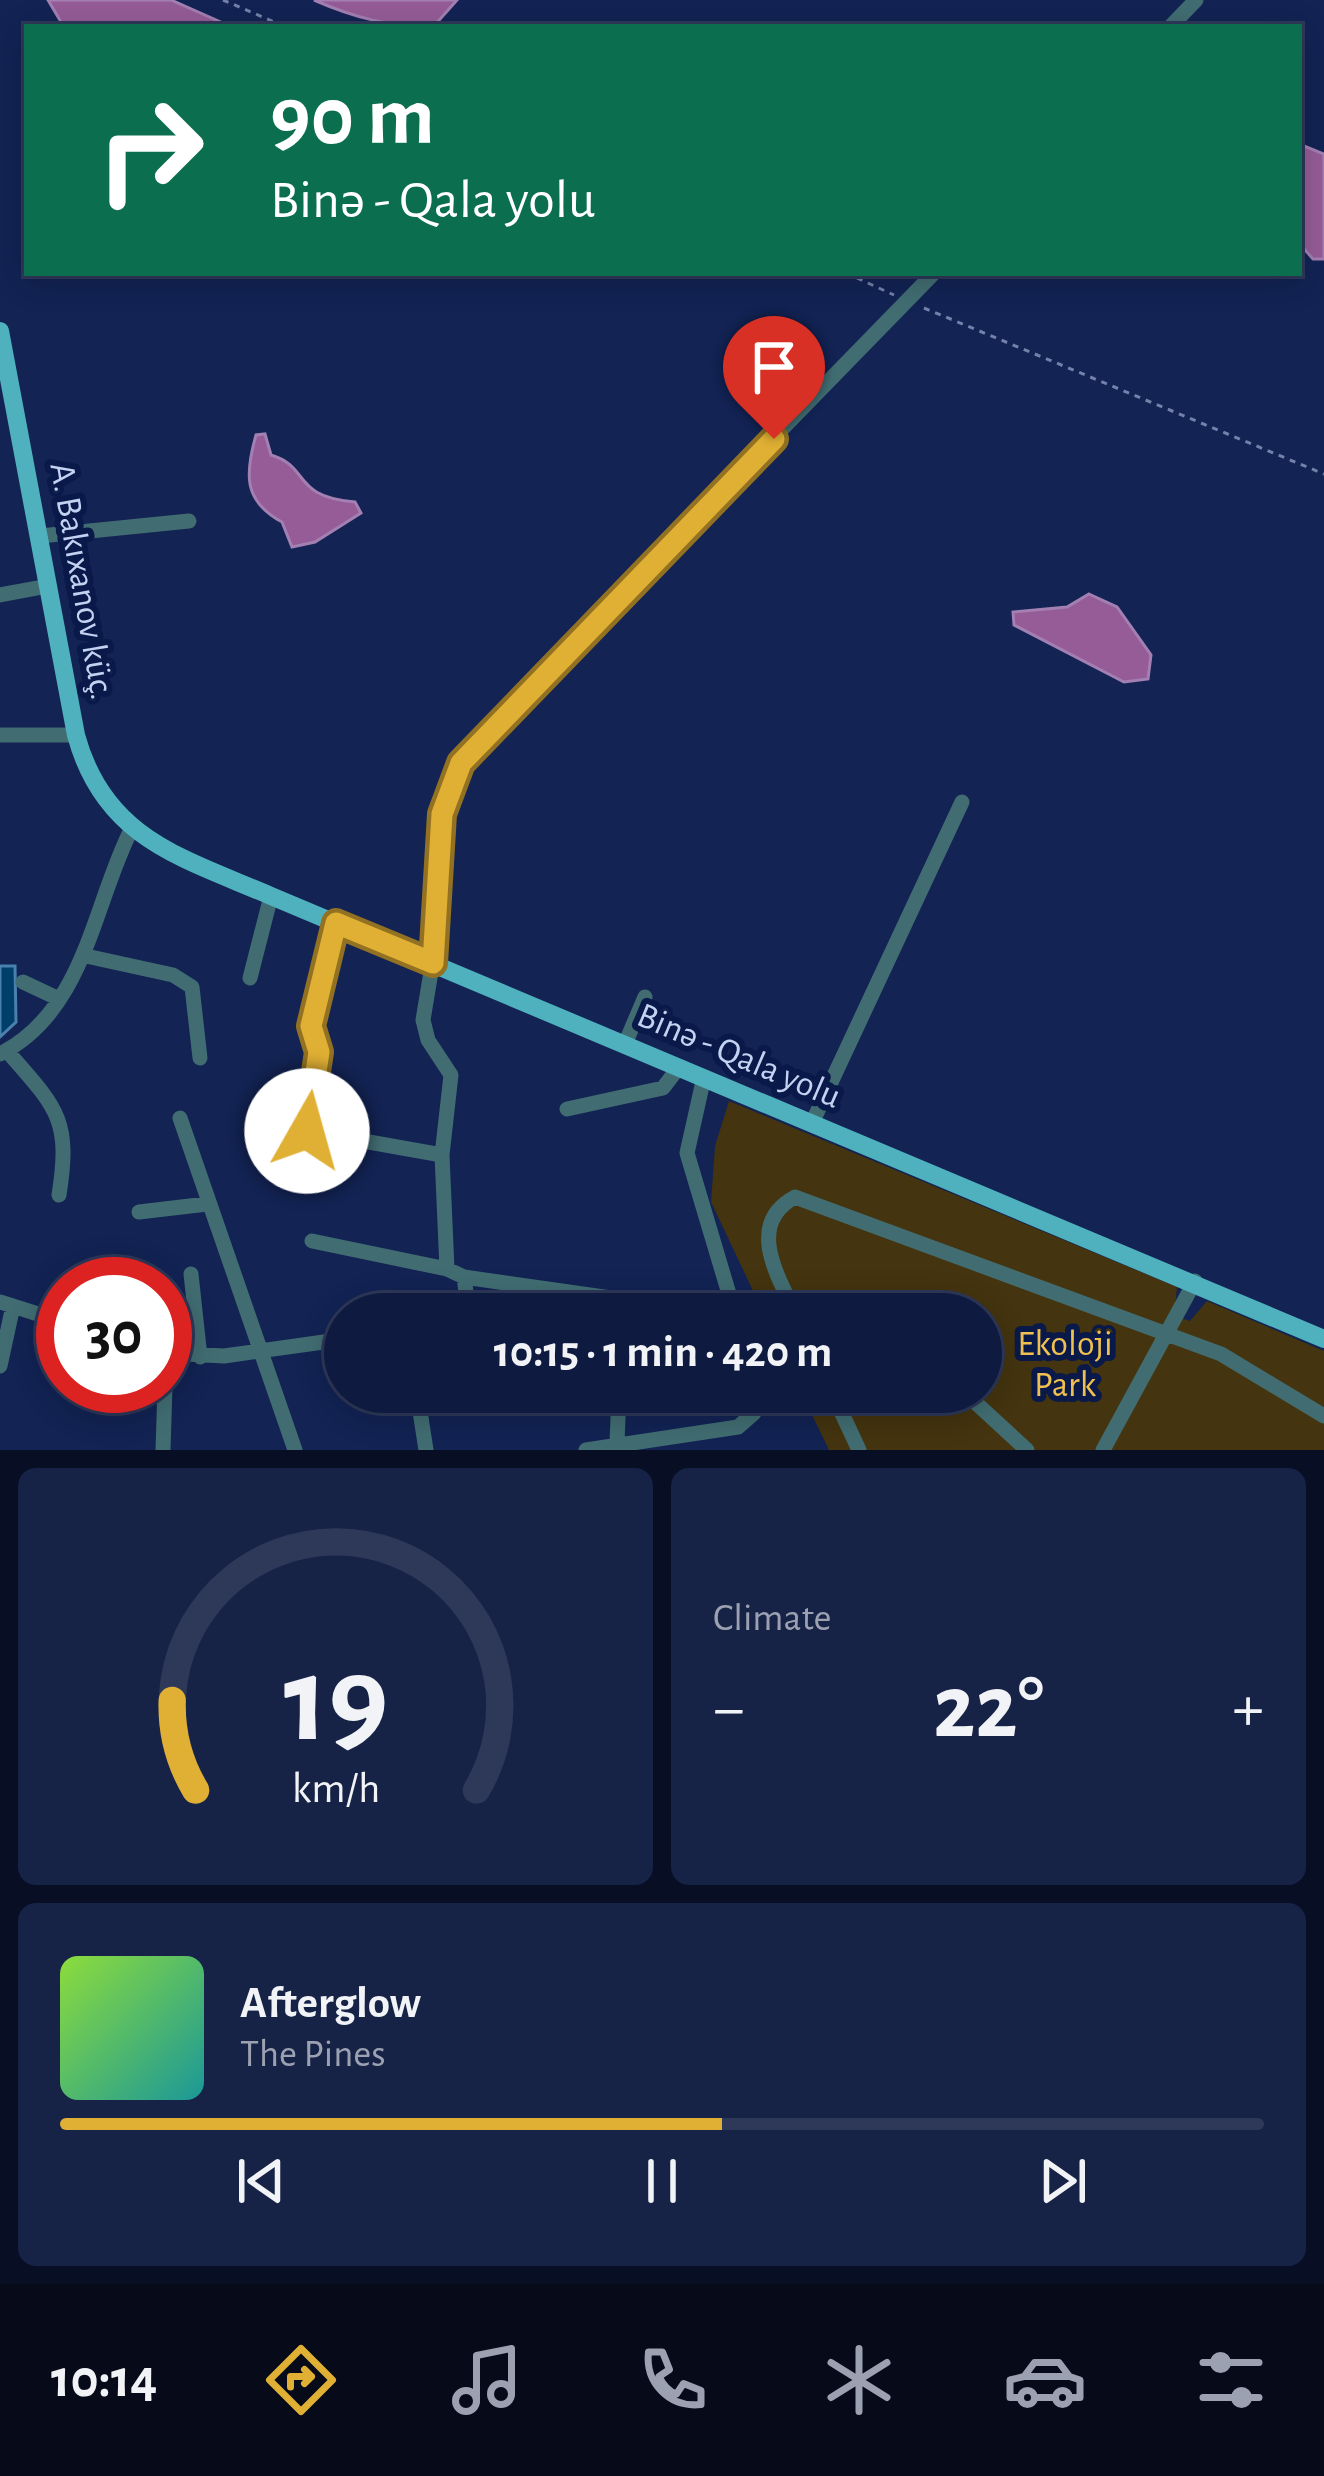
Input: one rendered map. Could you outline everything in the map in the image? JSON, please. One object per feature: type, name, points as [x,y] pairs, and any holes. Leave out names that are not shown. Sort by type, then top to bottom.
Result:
[{"type":"main road","name":"A. Bakıxanov küç.","points":[[0,331],[8,400],[40,536],[76,735],[102,794],[131,830]]},
{"type":"main road","name":"Binə - Qala yolu","points":[[131,830],[271,896],[1324,1339]]},
{"type":"street","points":[[1173,24],[1196,0]]},
{"type":"street","points":[[447,1268],[442,1155],[451,1075],[423,1029],[433,963],[442,814],[461,763],[931,276]]},
{"type":"street","points":[[40,536],[189,521]]},
{"type":"street","points":[[0,595],[48,586]]},
{"type":"street","points":[[0,735],[76,735]]},
{"type":"street","points":[[812,1123],[962,802]]},
{"type":"street","points":[[59,1196],[67,1150],[63,1126],[3,1053],[57,998],[86,956],[110,875],[131,830]]},
{"type":"street","points":[[250,978],[271,896]]},
{"type":"street","points":[[336,923],[311,1026],[319,1052],[307,1131],[442,1155]]},
{"type":"street","points":[[86,956],[173,975],[192,986],[200,1058]]},
{"type":"street","points":[[23,982],[57,998]]},
{"type":"street","points":[[625,1044],[645,997]]},
{"type":"street","points":[[567,1109],[663,1088],[679,1067]]},
{"type":"street","points":[[704,1077],[687,1153],[729,1293]]},
{"type":"street","points":[[180,1118],[296,1450]]},
{"type":"street","points":[[788,1293],[768,1243],[769,1223],[781,1205],[794,1197],[1221,1354],[1324,1416]]},
{"type":"street","points":[[140,1212],[207,1204]]},
{"type":"street","points":[[312,1241],[447,1268],[464,1277],[576,1293]]},
{"type":"street","points":[[464,1277],[466,1293]]},
{"type":"street","points":[[1103,1450],[1170,1335],[1195,1281]]},
{"type":"street","points":[[192,1283],[200,1357]]},
{"type":"street","points":[[0,1366],[6,1304],[36,1313]]},
{"type":"street","points":[[192,1356],[324,1343]]},
{"type":"street","points":[[163,1450],[164,1413]]},
{"type":"street","points":[[420,1413],[426,1450]]},
{"type":"street","points":[[617,1442],[618,1413]]},
{"type":"street","points":[[586,1450],[739,1427],[754,1413]]},
{"type":"street","points":[[842,1413],[859,1450]]},
{"type":"street","points":[[987,1413],[1028,1450]]},
{"type":"path","points":[[223,0],[279,24]]},
{"type":"path","points":[[853,276],[1324,474]]},
{"type":"green space","name":"Ekoloji Park","points":[[729,1101],[1177,1287],[1174,1316],[1190,1321],[1207,1301],[1324,1351],[1324,1450],[829,1450],[811,1413],[1002,1413],[1002,1293],[754,1293],[711,1202],[715,1146]]},
{"type":"shaded area","points":[[48,0],[171,0],[225,24],[62,24]]},
{"type":"shaded area","points":[[314,0],[457,0],[436,24],[396,24]]},
{"type":"shaded area","points":[[1302,145],[1324,154],[1324,259],[1313,259],[1302,246]]},
{"type":"shaded area","points":[[265,434],[271,455],[292,467],[311,488],[355,502],[361,513],[315,542],[292,547],[282,522],[260,505],[250,485],[256,435]]},
{"type":"shaded area","points":[[1089,594],[1117,607],[1151,655],[1148,679],[1124,682],[1014,625],[1013,612],[1067,607]]},
{"type":"building","points":[[0,966],[15,966],[16,1022],[0,1037]]},
{"type":"route","points":[[307,1131],[304,1123],[319,1052],[311,1026],[336,923],[433,963],[442,814],[461,763],[774,439]]}]
